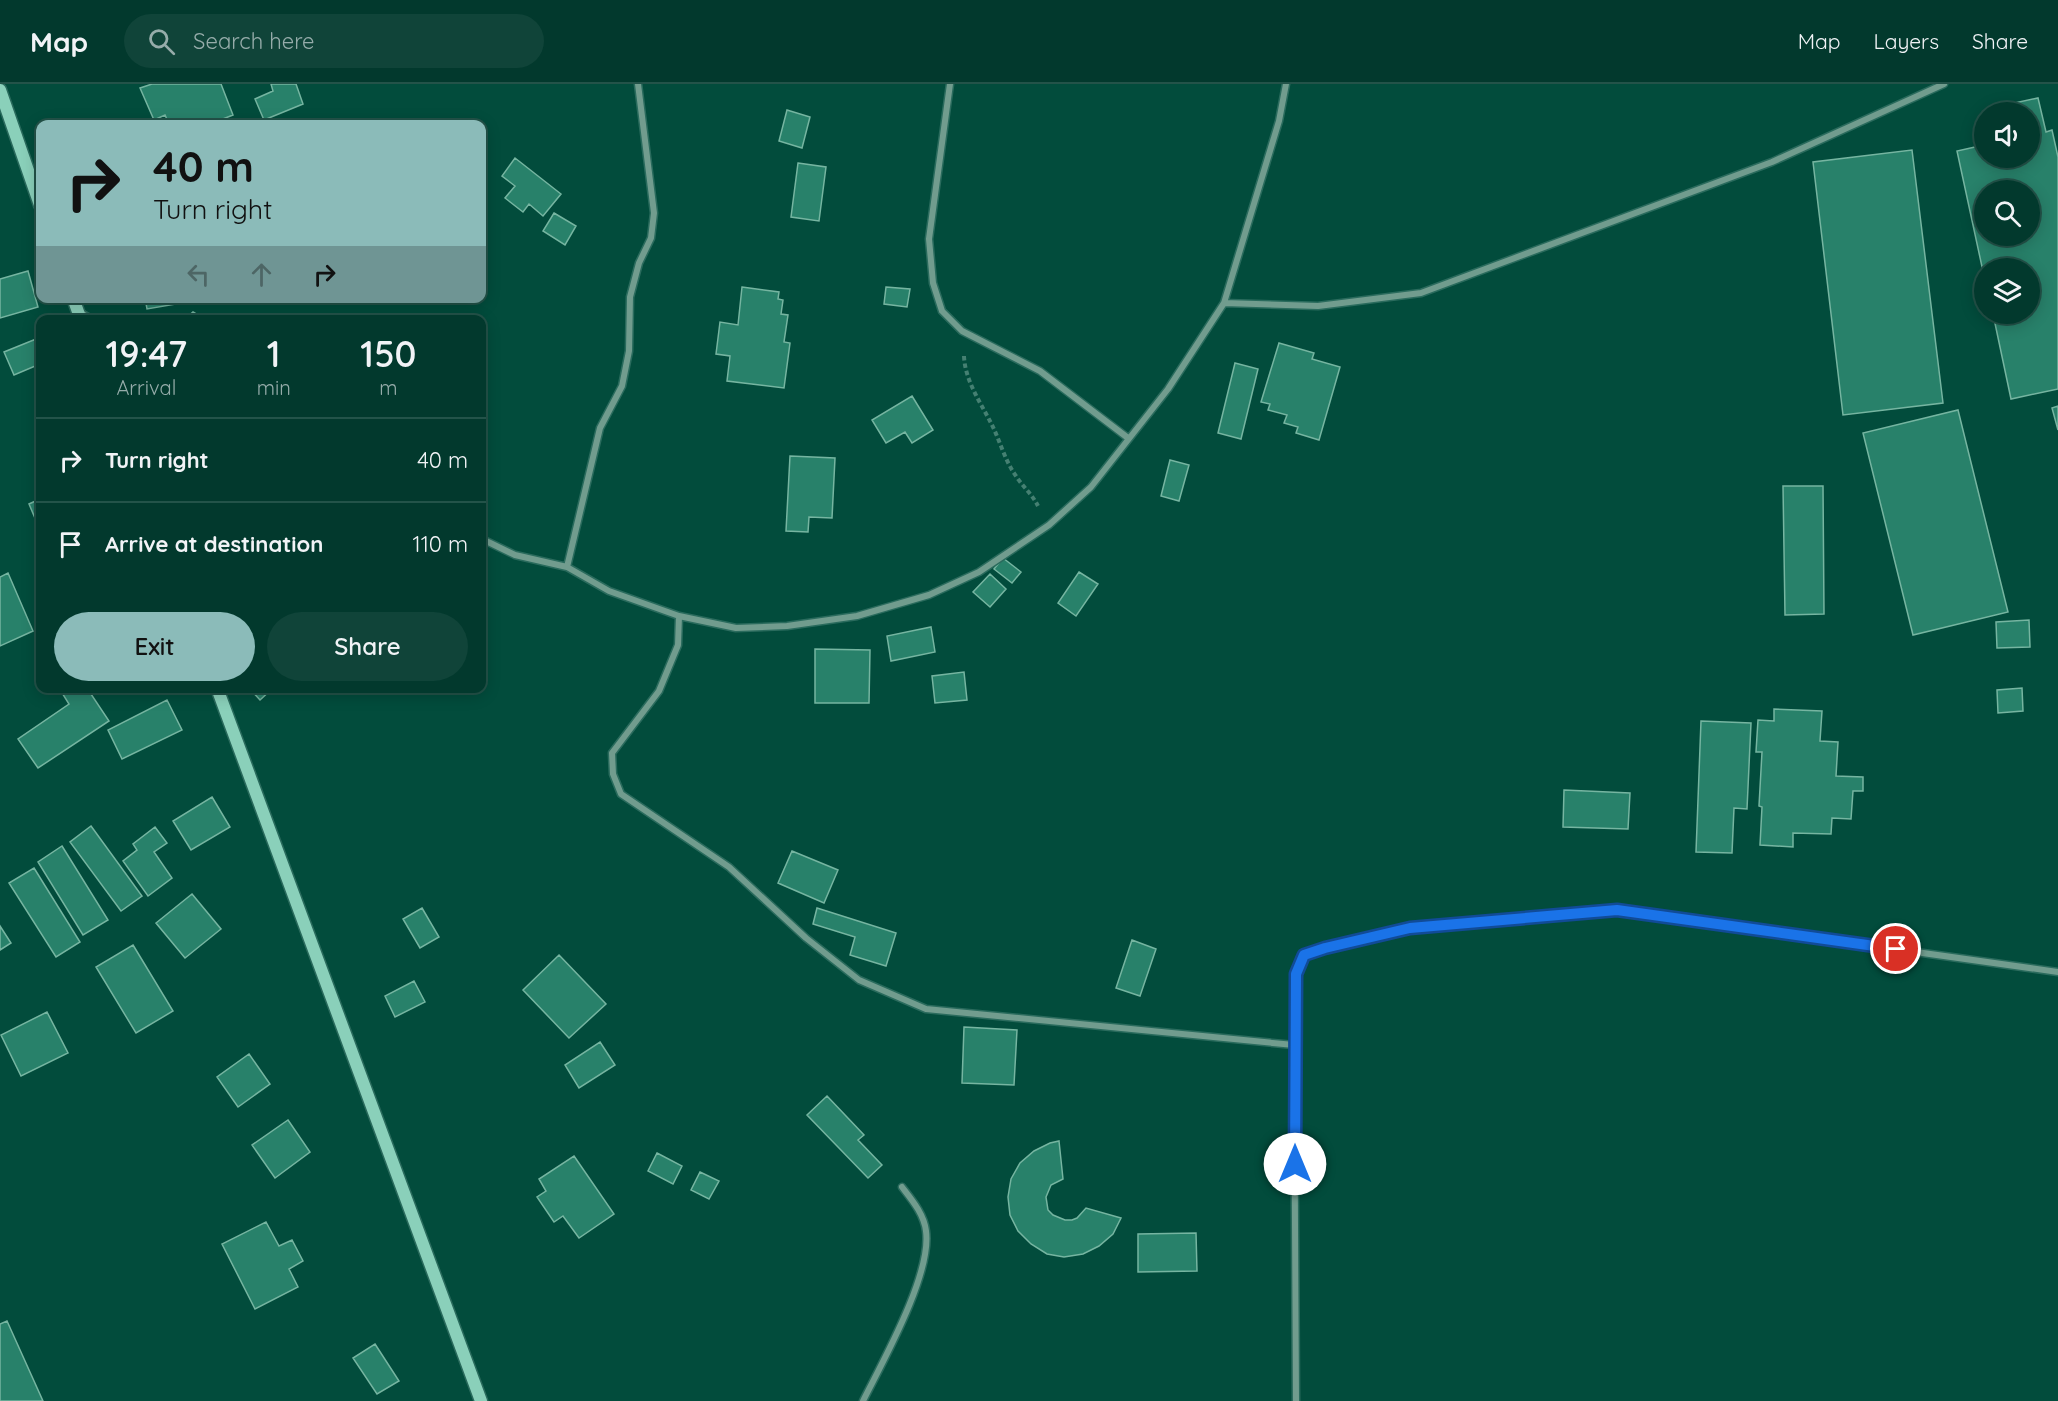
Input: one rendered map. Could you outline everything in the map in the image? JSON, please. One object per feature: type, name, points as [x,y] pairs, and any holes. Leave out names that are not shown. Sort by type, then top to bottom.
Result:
[{"type":"street","points":[[567,567],[600,428],[622,386],[628,351],[630,297],[639,263],[651,238],[654,213],[638,84]]},
{"type":"street","points":[[950,84],[929,240],[933,283],[942,311],[962,331],[1040,371],[1128,438]]},
{"type":"street","points":[[486,541],[515,555],[567,567],[609,591],[679,616],[736,628],[786,626],[857,616],[929,595],[979,572],[1048,525],[1090,487],[1168,389],[1224,303],[1279,121],[1286,84]]},
{"type":"street","points":[[1224,303],[1318,306],[1421,293],[1772,162],[1944,84]]},
{"type":"street","points":[[0,90],[36,194]]},
{"type":"street","points":[[679,616],[678,645],[659,691],[612,753],[613,774],[621,794],[729,867],[806,938],[859,980],[926,1009],[1294,1045]]},
{"type":"street","points":[[220,693],[481,1401]]},
{"type":"street","points":[[1296,1401],[1294,1045],[1296,974],[1304,955],[1410,928],[1617,910],[2058,972]]},
{"type":"street","points":[[863,1401],[915,1292],[926,1259],[926,1230],[919,1209],[902,1187]]},
{"type":"path","points":[[962,331],[964,367],[975,394],[1015,476],[1031,492],[1048,525]]},
{"type":"building","points":[[152,84],[221,84],[233,115],[220,120],[167,120],[165,115],[154,120],[140,88]]},
{"type":"building","points":[[271,84],[296,84],[303,104],[264,120],[255,99],[273,91]]},
{"type":"building","points":[[2038,98],[2039,102],[2019,102]]},
{"type":"building","points":[[2040,106],[2046,132],[2052,130],[2058,157],[2058,389],[2011,399],[1995,324],[2040,324],[2040,258],[1980,258],[1978,246],[2040,246],[2040,180],[1974,180],[1974,230],[1957,151],[1974,147],[1974,168],[2040,168]]},
{"type":"building","points":[[787,110],[810,117],[802,148],[779,141]]},
{"type":"building","points":[[1912,150],[1943,403],[1843,415],[1813,162]]},
{"type":"building","points":[[515,158],[561,194],[543,216],[529,204],[523,212],[505,198],[515,186],[502,176]]},
{"type":"building","points":[[798,163],[826,167],[819,221],[791,217]]},
{"type":"building","points":[[554,213],[576,226],[565,245],[543,231]]},
{"type":"building","points":[[28,271],[38,307],[0,318],[0,279]]},
{"type":"building","points":[[742,287],[779,292],[778,299],[783,300],[781,314],[788,315],[784,342],[790,343],[784,388],[727,381],[730,356],[716,354],[720,322],[738,325]]},
{"type":"building","points":[[886,287],[910,289],[907,307],[884,304]]},
{"type":"building","points":[[146,303],[182,303],[147,309]]},
{"type":"building","points":[[36,339],[36,366],[14,375],[4,352]]},
{"type":"building","points":[[1279,343],[1314,353],[1312,359],[1340,367],[1319,440],[1296,433],[1298,427],[1284,423],[1287,415],[1268,410],[1270,404],[1261,402]]},
{"type":"building","points":[[1235,363],[1258,369],[1241,439],[1218,433]]},
{"type":"building","points":[[912,396],[933,430],[912,443],[905,432],[886,443],[872,420]]},
{"type":"building","points":[[2058,406],[2058,430],[2052,408]]},
{"type":"building","points":[[1958,410],[2008,612],[1913,635],[1863,433]]},
{"type":"building","points":[[790,456],[835,458],[832,518],[809,517],[808,532],[786,531]]},
{"type":"building","points":[[1170,460],[1189,465],[1179,501],[1161,496]]},
{"type":"building","points":[[1783,486],[1823,486],[1824,614],[1785,615]]},
{"type":"building","points":[[36,501],[36,521],[29,504]]},
{"type":"building","points":[[1003,558],[1021,572],[1012,583],[994,569]]},
{"type":"building","points":[[1079,572],[1098,584],[1076,616],[1058,603]]},
{"type":"building","points":[[8,573],[33,631],[0,646],[0,577]]},
{"type":"building","points":[[990,574],[1006,589],[990,607],[973,592]]},
{"type":"building","points":[[2029,620],[2030,647],[1997,648],[1996,622]]},
{"type":"building","points":[[931,627],[935,652],[891,661],[887,636]]},
{"type":"building","points":[[815,649],[870,650],[869,703],[815,703]]},
{"type":"building","points":[[964,672],[967,700],[935,703],[932,676]]},
{"type":"building","points":[[2022,688],[2023,711],[1998,713],[1997,690]]},
{"type":"building","points":[[62,693],[90,693],[109,721],[38,768],[18,739],[69,704]]},
{"type":"building","points":[[254,693],[268,693],[260,700]]},
{"type":"building","points":[[167,700],[182,730],[122,759],[108,730]]},
{"type":"building","points":[[1774,709],[1822,711],[1820,741],[1838,742],[1836,776],[1863,777],[1863,791],[1853,791],[1851,819],[1832,818],[1831,834],[1793,833],[1793,847],[1760,845],[1762,807],[1759,806],[1762,752],[1756,752],[1758,720],[1774,721]]},
{"type":"building","points":[[1701,721],[1751,723],[1747,809],[1734,808],[1732,853],[1696,852]]},
{"type":"building","points":[[1564,790],[1630,793],[1628,829],[1563,827]]},
{"type":"building","points":[[212,797],[230,827],[191,850],[173,821]]},
{"type":"building","points":[[91,826],[142,896],[121,911],[70,842]]},
{"type":"building","points":[[155,827],[167,843],[154,852],[172,878],[148,896],[123,861],[137,850],[133,844]]},
{"type":"building","points":[[62,846],[108,920],[83,935],[38,862]]},
{"type":"building","points":[[792,851],[838,870],[824,903],[778,883]]},
{"type":"building","points":[[34,868],[80,942],[56,957],[9,883]]},
{"type":"building","points":[[192,894],[221,929],[185,958],[156,923]]},
{"type":"building","points":[[422,908],[439,937],[420,948],[403,919]]},
{"type":"building","points":[[817,908],[896,933],[886,966],[850,955],[855,937],[813,924]]},
{"type":"building","points":[[0,926],[11,943],[0,950]]},
{"type":"building","points":[[1132,940],[1156,949],[1140,996],[1116,988]]},
{"type":"building","points":[[133,945],[173,1011],[136,1033],[96,967]]},
{"type":"building","points":[[559,955],[606,1004],[569,1038],[523,990]]},
{"type":"building","points":[[414,981],[425,1002],[395,1017],[385,996]]},
{"type":"building","points":[[47,1012],[68,1053],[21,1076],[1,1035]]},
{"type":"building","points":[[964,1027],[1017,1030],[1014,1085],[962,1083]]},
{"type":"building","points":[[600,1042],[615,1065],[579,1088],[565,1065]]},
{"type":"building","points":[[249,1054],[270,1084],[238,1107],[217,1077]]},
{"type":"building","points":[[827,1096],[864,1135],[858,1140],[882,1165],[868,1178],[807,1115]]},
{"type":"building","points":[[288,1120],[310,1152],[275,1178],[252,1145]]},
{"type":"building","points":[[1059,1141],[1063,1179],[1051,1185],[1046,1197],[1048,1210],[1065,1220],[1077,1218],[1086,1208],[1121,1218],[1113,1234],[1099,1246],[1083,1254],[1064,1257],[1047,1254],[1031,1244],[1018,1231],[1010,1215],[1008,1197],[1011,1179],[1020,1163],[1034,1151]]},
{"type":"building","points":[[657,1153],[682,1166],[673,1184],[648,1171]]},
{"type":"building","points":[[574,1156],[614,1214],[579,1238],[563,1216],[554,1222],[537,1197],[546,1191],[539,1179]]},
{"type":"building","points":[[700,1172],[719,1181],[709,1199],[691,1190]]},
{"type":"building","points":[[266,1222],[279,1246],[292,1240],[303,1261],[289,1269],[298,1287],[255,1309],[222,1244]]},
{"type":"building","points":[[1196,1233],[1197,1271],[1138,1272],[1138,1234]]},
{"type":"building","points":[[7,1321],[43,1401],[0,1401],[0,1324]]},
{"type":"building","points":[[375,1344],[399,1381],[377,1394],[353,1358]]},
{"type":"route","points":[[1295,1164],[1296,974],[1304,955],[1410,928],[1617,910],[1896,949]]}]
